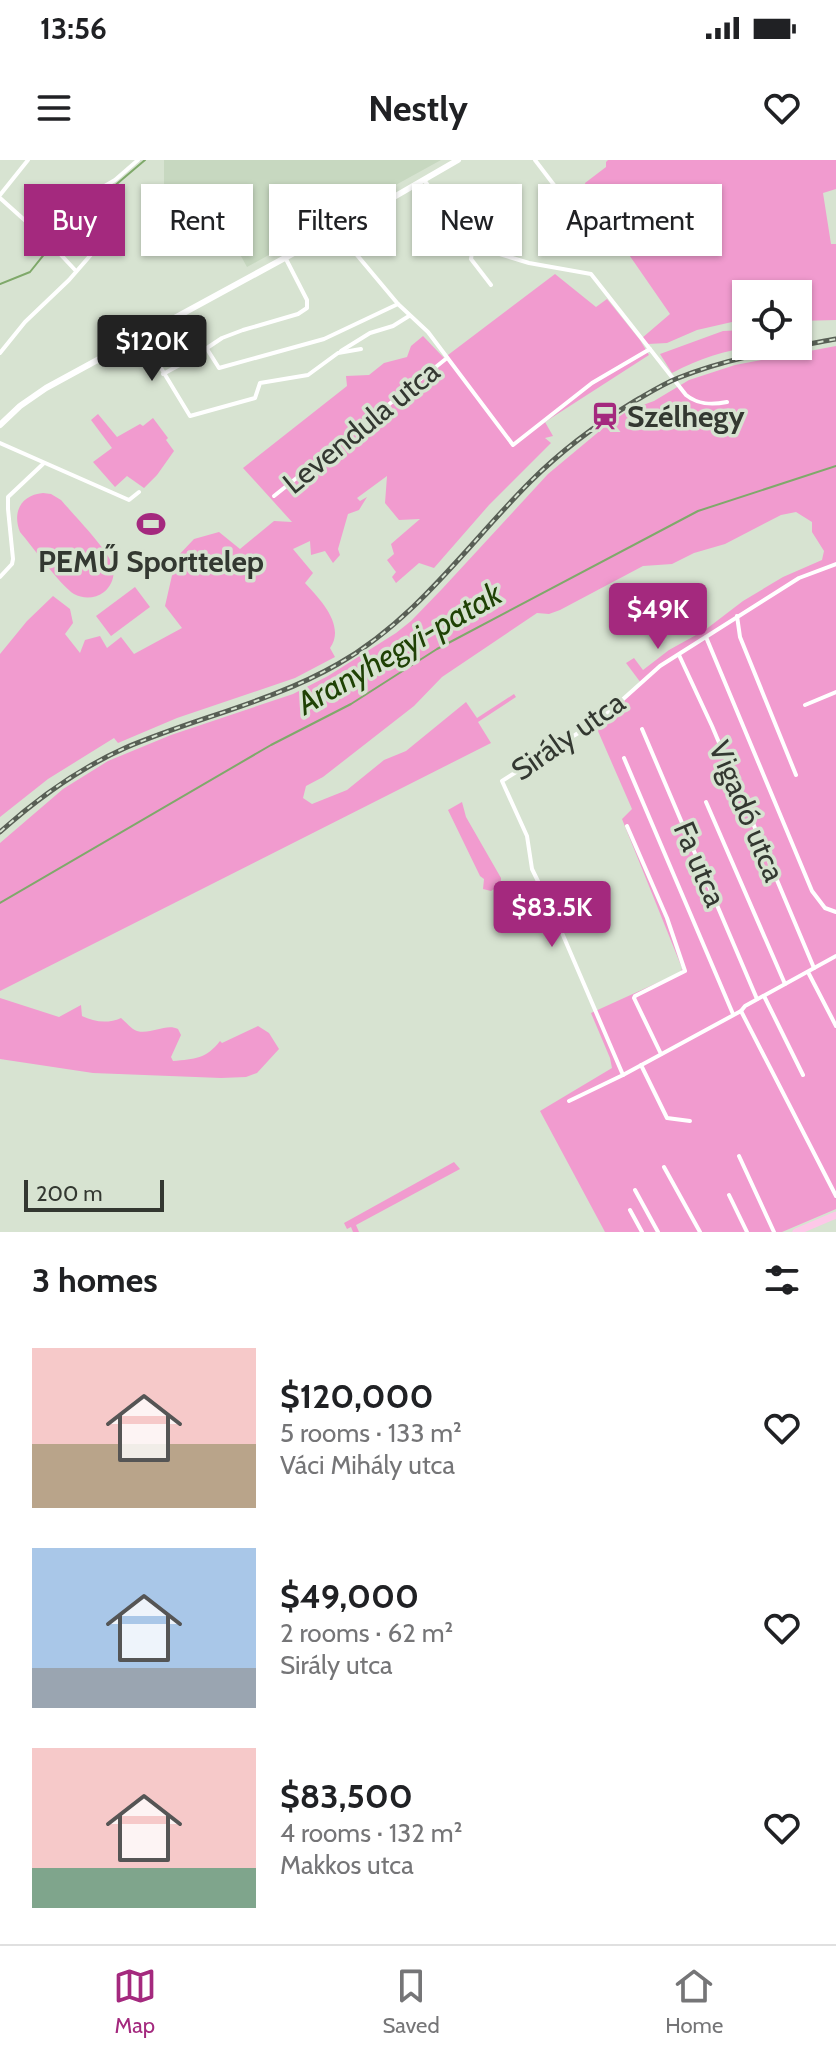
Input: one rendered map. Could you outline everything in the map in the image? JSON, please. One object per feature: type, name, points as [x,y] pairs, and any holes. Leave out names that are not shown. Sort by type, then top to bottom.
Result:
[{"type":"main road","points":[[396,196],[458,160]]},
{"type":"main road","points":[[0,425],[46,388],[285,257]]},
{"type":"main road","points":[[796,1232],[836,1215]]},
{"type":"street","points":[[24,219],[0,197],[28,160]]},
{"type":"street","points":[[107,184],[138,160]]},
{"type":"street","points":[[535,160],[553,184]]},
{"type":"street","points":[[424,180],[427,184]]},
{"type":"street","points":[[62,256],[76,271]]},
{"type":"street","points":[[0,353],[25,322],[89,256]]},
{"type":"street","points":[[358,256],[409,316],[428,332],[513,445],[592,383],[650,349]]},
{"type":"street","points":[[471,256],[491,285]]},
{"type":"street","points":[[503,256],[591,274],[690,398],[704,403],[727,402]]},
{"type":"street","points":[[163,374],[222,338],[298,314],[307,308],[307,300],[285,257]]},
{"type":"street","points":[[207,349],[219,368],[324,339],[398,304]]},
{"type":"street","points":[[141,335],[190,416],[255,398],[260,383],[308,375],[370,333],[393,326],[409,316]]},
{"type":"street","points":[[338,353],[361,349]]},
{"type":"street","name":"Levendula utca","points":[[274,496],[447,358]]},
{"type":"street","points":[[0,443],[129,500],[139,492]]},
{"type":"street","points":[[0,577],[13,559],[8,497],[44,464]]},
{"type":"street","points":[[834,564],[836,573]]},
{"type":"street","name":"Sirály utca","points":[[623,1075],[532,869],[527,836],[502,781],[602,718],[660,666],[799,578],[834,564]]},
{"type":"street","points":[[737,616],[740,637],[796,775]]},
{"type":"street","points":[[706,637],[812,891],[825,908],[836,912]]},
{"type":"street","name":"Vigadó utca","points":[[679,655],[814,968]]},
{"type":"street","points":[[805,705],[836,692]]},
{"type":"street","name":"Fa utca","points":[[642,729],[757,999]]},
{"type":"street","points":[[624,758],[733,1014]]},
{"type":"street","points":[[706,802],[785,984]]},
{"type":"street","points":[[627,826],[667,918],[685,971],[634,998],[661,1054]]},
{"type":"street","points":[[569,1101],[741,1011],[836,956]]},
{"type":"street","points":[[808,972],[836,1026]]},
{"type":"street","points":[[764,996],[803,1075]]},
{"type":"street","points":[[741,1011],[836,1196]]},
{"type":"street","points":[[641,1065],[667,1118],[690,1121]]},
{"type":"street","points":[[739,1156],[774,1232]]},
{"type":"street","points":[[664,1167],[700,1232]]},
{"type":"street","points":[[635,1190],[658,1232]]},
{"type":"street","points":[[729,1195],[747,1232]]},
{"type":"street","points":[[630,1210],[642,1232]]},
{"type":"shaded area","points":[[164,160],[441,160],[396,185],[269,184],[269,255],[247,267],[241,256],[253,256],[253,184],[164,184]]},
{"type":"shaded area","points":[[836,160],[836,189],[823,193],[831,244],[836,244],[836,320],[812,321],[812,280],[732,280],[732,322],[697,330],[667,343],[648,344],[642,338],[670,314],[630,256],[722,256],[722,184],[585,184],[606,167],[606,162]]},
{"type":"shaded area","points":[[555,274],[596,307],[607,299],[649,355],[545,422],[553,436],[545,438],[551,443],[489,505],[434,568],[419,563],[396,583],[392,577],[396,572],[387,560],[394,554],[391,544],[420,519],[399,520],[385,503],[387,476],[357,498],[360,501],[367,497],[359,510],[348,514],[338,549],[340,555],[333,563],[325,551],[311,555],[310,541],[293,549],[313,573],[305,583],[324,605],[333,622],[334,640],[330,648],[335,657],[295,678],[177,718],[118,743],[114,738],[48,779],[0,817],[0,654],[27,621],[53,596],[70,609],[73,623],[65,634],[80,653],[85,640],[100,636],[107,648],[121,637],[134,654],[182,628],[165,606],[176,558],[194,539],[219,532],[240,549],[274,521],[292,522],[243,468],[347,386],[346,376],[369,375],[384,363],[407,357],[411,346],[423,336],[444,358]]},
{"type":"shaded area","points":[[723,331],[732,331],[732,350],[672,373],[660,354]]},
{"type":"shaded area","points":[[836,346],[836,1209],[782,1232],[605,1232],[540,1111],[612,1068],[591,1013],[681,972],[682,968],[622,819],[632,809],[594,722],[641,683],[626,663],[634,658],[643,670],[743,601],[783,577],[822,560],[824,551],[812,532],[812,522],[796,512],[781,515],[725,544],[694,553],[672,564],[643,566],[560,610],[549,614],[537,613],[442,677],[414,706],[323,777],[306,786],[303,798],[312,804],[347,790],[384,760],[406,751],[466,702],[477,718],[514,694],[516,697],[478,722],[491,743],[0,991],[0,843],[63,789],[108,761],[171,735],[293,694],[396,633],[442,589],[548,474],[629,410],[654,401],[689,380],[735,365],[762,360],[812,360],[812,351]]},
{"type":"shaded area","points":[[98,414],[117,437],[140,424],[143,426],[153,418],[168,438],[166,440],[174,451],[144,488],[127,476],[115,487],[93,462],[112,448],[91,420]]},
{"type":"shaded area","points":[[43,493],[61,500],[109,558],[114,572],[112,580],[107,589],[97,596],[81,597],[68,590],[20,532],[17,518],[20,506],[29,497]]},
{"type":"shaded area","points":[[135,587],[150,607],[111,636],[96,616]]},
{"type":"shaded area","points":[[462,802],[466,817],[501,878],[501,884],[491,891],[483,889],[484,879],[448,810]]},
{"type":"shaded area","points":[[0,998],[59,1017],[81,1005],[82,1016],[101,1022],[121,1018],[137,1031],[168,1027],[178,1029],[181,1035],[171,1057],[173,1061],[200,1057],[220,1041],[222,1043],[258,1026],[269,1033],[279,1049],[257,1073],[246,1077],[221,1078],[93,1073],[0,1059]]},
{"type":"shaded area","points":[[454,1162],[460,1169],[356,1225],[359,1232],[353,1232],[351,1227],[347,1229],[344,1223]]},
{"type":"waterway","points":[[117,184],[145,160]]},
{"type":"waterway","points":[[0,284],[30,272],[43,256]]},
{"type":"waterway","name":"Aranyhegyi-patak","points":[[0,903],[271,745],[351,704],[437,649],[698,511],[836,466]]},
{"type":"railway","points":[[0,832],[59,785],[108,756],[287,689],[338,664],[366,646],[417,603],[542,470],[580,438],[635,401],[672,380],[716,365],[836,339]]},
{"type":"place","name":"Szélhegy","points":[[605,416]]},
{"type":"place","name":"PEMŰ Sporttelep","points":[[151,524]]}]
